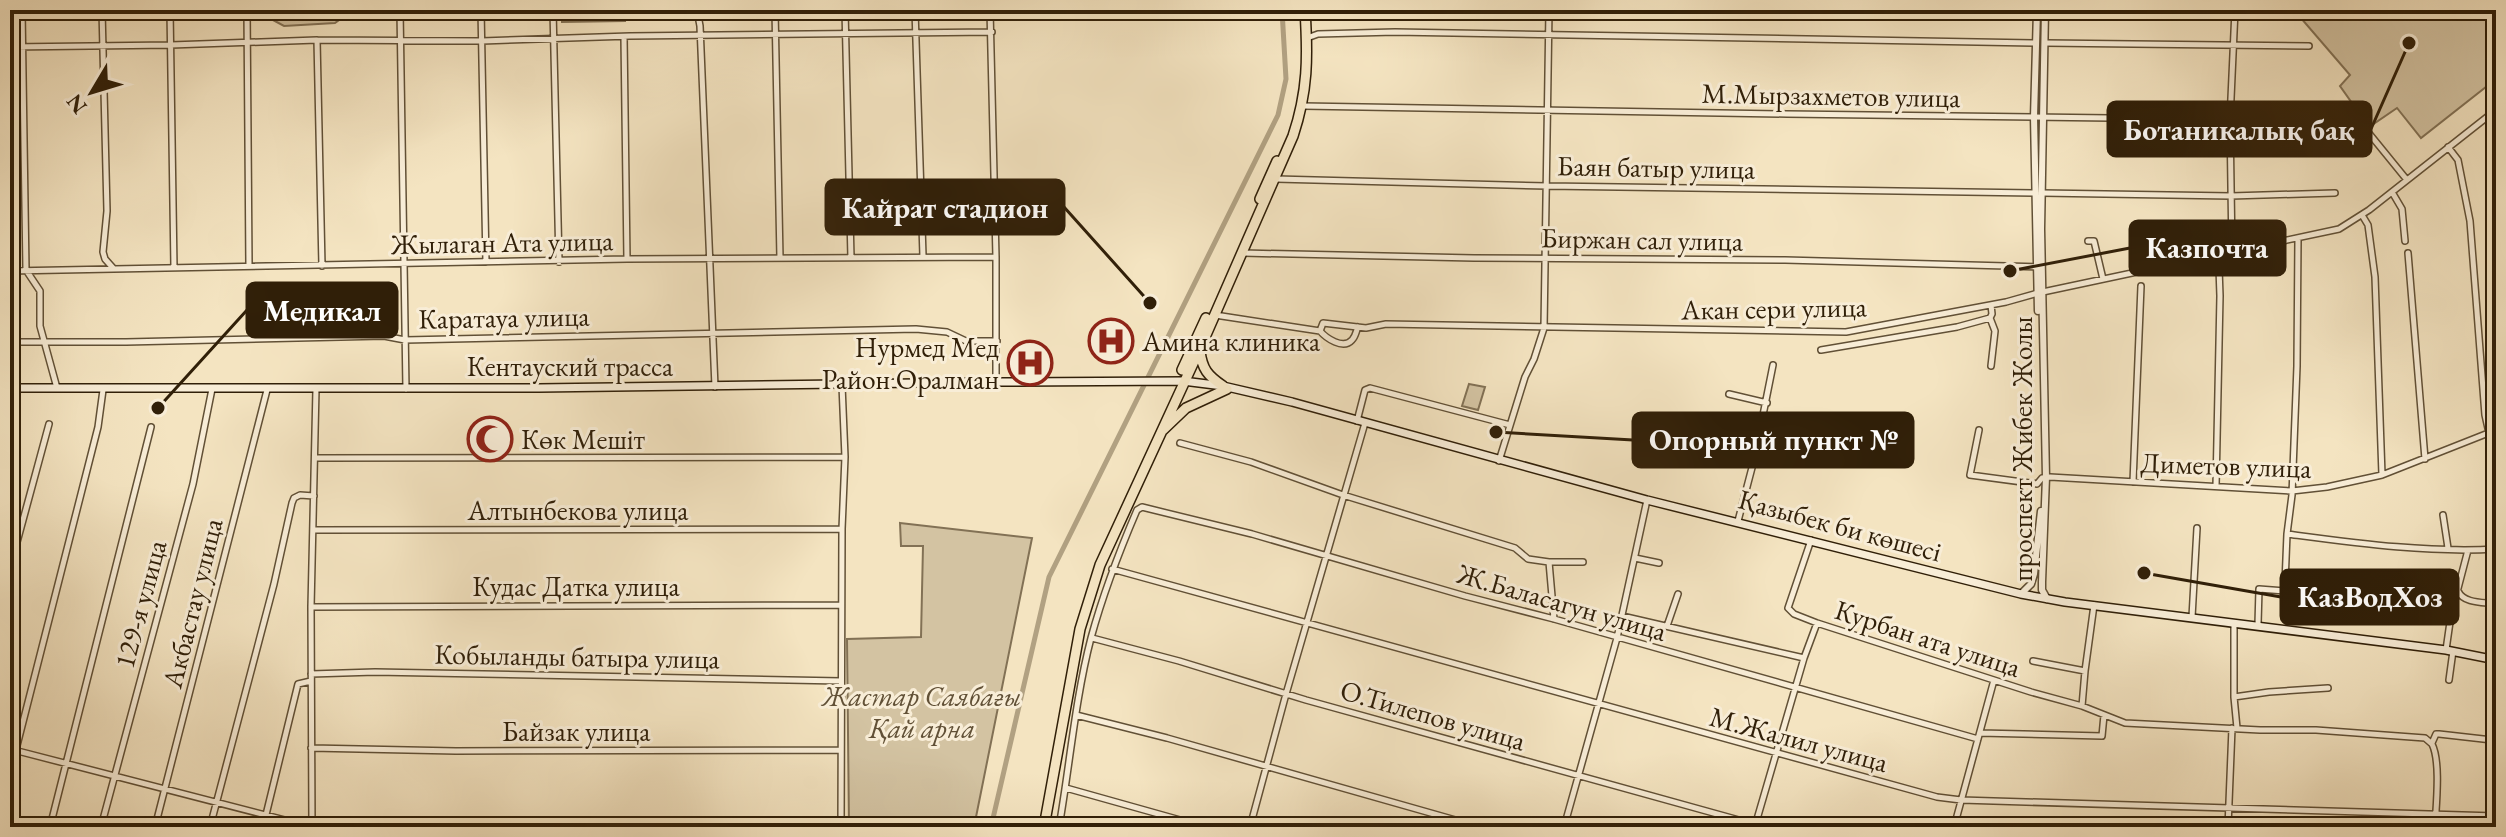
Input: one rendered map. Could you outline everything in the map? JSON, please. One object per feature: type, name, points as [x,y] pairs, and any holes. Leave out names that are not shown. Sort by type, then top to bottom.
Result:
[{"type":"highway","points":[[1041,827],[1070,675],[1100,565],[1180,381],[1200,348],[1276,179],[1303,106],[1307,38],[1302,10]]},
{"type":"highway","points":[[1041,827],[1065,674],[1082,599],[1109,529],[1180,381],[1293,119],[1301,77],[1302,10]]},
{"type":"highway","points":[[1160,432],[1194,403],[1225,388],[1203,368],[1200,348]]},
{"type":"main road","name":"Қазыбек би көшесі","points":[[1157,381],[1180,381],[1292,402],[1647,500],[2021,594],[2449,650],[2496,660]]},
{"type":"main road","name":"Кентауский трасса","points":[[10,388],[267,390],[1157,381]]},
{"type":"street","points":[[22,10],[26,270],[40,291],[40,326],[57,389]]},
{"type":"street","points":[[102,10],[107,211],[103,252],[113,269]]},
{"type":"street","points":[[170,10],[174,268]]},
{"type":"street","points":[[247,10],[249,266]]},
{"type":"street","points":[[400,10],[406,389]]},
{"type":"street","points":[[481,10],[486,262]]},
{"type":"street","points":[[553,10],[559,262]]},
{"type":"street","points":[[697,10],[715,387]]},
{"type":"street","points":[[775,10],[780,258]]},
{"type":"street","points":[[845,10],[851,258]]},
{"type":"street","points":[[915,10],[923,256]]},
{"type":"street","points":[[990,10],[996,382]]},
{"type":"street","points":[[1499,461],[1544,328],[1549,10]]},
{"type":"street","name":"проспект Жибек Жолы","points":[[2037,10],[2034,117],[2039,193]]},
{"type":"street","name":"проспект Жибек Жолы","points":[[2045,10],[2039,267],[2044,478],[2042,590],[2047,599]]},
{"type":"street","points":[[2232,252],[2230,120],[2235,10]]},
{"type":"street","points":[[10,47],[992,32]]},
{"type":"street","points":[[1307,38],[1318,34],[1395,32],[2036,43]]},
{"type":"street","points":[[624,37],[627,259]]},
{"type":"street","points":[[317,40],[322,266]]},
{"type":"street","points":[[2045,43],[2309,46]]},
{"type":"street","name":"М.Мырзахметов улица","points":[[1303,106],[2359,121],[2407,180]]},
{"type":"street","name":"Акан сери улица","points":[[1320,331],[1323,323],[1358,327],[1386,324],[1846,332],[1991,305],[2339,229],[2362,215],[2496,110]]},
{"type":"street","points":[[2448,147],[2458,160],[2465,190],[2489,433]]},
{"type":"street","name":"Баян батыр улица","points":[[1276,179],[2231,196],[2335,193]]},
{"type":"street","points":[[2392,192],[2402,209],[2405,241]]},
{"type":"street","points":[[2362,215],[2368,225],[2375,277],[2382,475]]},
{"type":"street","points":[[2258,624],[2259,589],[2285,591],[2297,366],[2298,239]]},
{"type":"street","points":[[2088,241],[2094,241],[2097,248],[2103,279]]},
{"type":"street","name":"Биржан сал улица","points":[[1242,253],[1785,260],[2039,267]]},
{"type":"street","points":[[2408,253],[2425,459]]},
{"type":"street","points":[[2216,486],[2220,296],[2217,256]]},
{"type":"street","name":"Жылаган Ата улица","points":[[10,271],[627,259],[996,257]]},
{"type":"street","points":[[2133,482],[2141,286]]},
{"type":"street","points":[[1991,305],[1990,318],[1995,331],[1991,366]]},
{"type":"street","name":"Акан сери улица","points":[[1214,315],[1320,331],[1326,339],[1340,343],[1353,339],[1358,327]]},
{"type":"street","points":[[1821,350],[1957,327],[1990,318]]},
{"type":"street","name":"Каратауа улица","points":[[10,342],[384,336],[405,340],[916,329],[947,332],[966,341],[997,341]]},
{"type":"street","points":[[1738,521],[1767,403],[1773,365]]},
{"type":"street","points":[[420,827],[455,824],[472,827],[841,826],[845,457],[842,385]]},
{"type":"street","points":[[1250,827],[1343,495],[1361,422],[1365,390],[1370,388],[1510,425]]},
{"type":"street","name":"129-я улица","points":[[101,827],[193,484],[212,389]]},
{"type":"street","points":[[13,750],[312,827],[311,607],[316,389]]},
{"type":"street","points":[[10,773],[13,750],[98,427],[103,390]]},
{"type":"street","name":"Акбастау улица","points":[[155,827],[267,390]]},
{"type":"street","points":[[1729,394],[1767,403]]},
{"type":"street","points":[[10,568],[49,424]]},
{"type":"street","points":[[50,827],[151,427]]},
{"type":"street","name":"Диметов улица","points":[[1979,430],[1970,475],[2037,484],[2044,478],[2292,491],[2382,475],[2496,430]]},
{"type":"street","points":[[1180,443],[1251,462],[1343,495],[1515,548],[1528,559],[1583,562]]},
{"type":"street","points":[[316,458],[845,457]]},
{"type":"street","name":"проспект Жибек Жолы","points":[[2021,594],[2031,584],[2034,574],[2044,478]]},
{"type":"street","points":[[210,827],[274,584],[292,503],[300,495],[314,496]]},
{"type":"street","points":[[1564,827],[1617,638],[1647,500]]},
{"type":"street","name":"Ж.Баласагун улица","points":[[1112,569],[1137,510],[1142,507],[1794,688],[1979,736],[2102,736],[2104,715]]},
{"type":"street","points":[[2443,515],[2448,548]]},
{"type":"street","points":[[2192,617],[2197,528]]},
{"type":"street","name":"Алтынбекова улица","points":[[314,530],[842,529]]},
{"type":"street","points":[[2287,534],[2408,547],[2496,549]]},
{"type":"street","points":[[1811,540],[1788,608],[1794,614],[1817,623]]},
{"type":"street","points":[[2449,680],[2449,650],[2468,550]]},
{"type":"street","points":[[1635,558],[1659,563]]},
{"type":"street","points":[[1549,562],[1554,619]]},
{"type":"street","points":[[1059,827],[1076,715],[1092,638],[1112,569]]},
{"type":"street","name":"М.Жалил улица","points":[[1112,569],[1937,797],[2496,816]]},
{"type":"street","points":[[2285,583],[2458,591]]},
{"type":"street","points":[[2458,591],[2460,597],[2466,600],[2496,604]]},
{"type":"street","points":[[1667,626],[1678,594]]},
{"type":"street","name":"Кудас Датка улица","points":[[311,607],[841,605]]},
{"type":"street","points":[[2082,706],[2094,605]]},
{"type":"street","points":[[1622,616],[1804,658]]},
{"type":"street","name":"Курбан ата улица","points":[[1755,826],[1794,688],[1817,623],[2104,715]]},
{"type":"street","points":[[2228,827],[2234,728],[2234,623]]},
{"type":"street","name":"О.Тилепов улица","points":[[1092,638],[1764,827]]},
{"type":"street","points":[[2033,661],[2085,671]]},
{"type":"street","name":"Кобыланды батыра улица","points":[[311,677],[375,672],[841,681]]},
{"type":"street","points":[[263,827],[298,684],[311,677]]},
{"type":"street","points":[[2491,695],[2496,677]]},
{"type":"street","points":[[1954,827],[1994,680]]},
{"type":"street","points":[[2234,697],[2328,688]]},
{"type":"street","points":[[1076,715],[1480,827]]},
{"type":"street","points":[[2104,715],[2125,723],[2425,738],[2435,749],[2435,827]]},
{"type":"street","points":[[2432,744],[2436,734],[2492,740]]},
{"type":"street","name":"Байзак улица","points":[[311,748],[456,751],[841,750]]},
{"type":"street","points":[[1066,788],[1205,827]]},
{"type":"green space","points":[[271,10],[347,10],[346,15],[335,23],[284,26],[273,20]]},
{"type":"green space","points":[[562,10],[624,10],[625,21],[562,22]]},
{"type":"green space","points":[[2294,10],[2496,10],[2496,79],[2421,138],[2397,108],[2369,127],[2340,86],[2350,75]]},
{"type":"green space","points":[[1469,384],[1485,387],[1478,410],[1462,406]]},
{"type":"green space","name":"Жастар Саябағы Қай арна","points":[[900,523],[1032,538],[974,827],[849,827],[847,639],[921,637],[923,546],[901,546]]},
{"type":"waterway","points":[[991,827],[1049,577],[1278,115],[1286,79],[1282,10]]},
{"type":"place","name":"Ботаникалық бақ","points":[[2409,43]]},
{"type":"place","name":"Казпочта","points":[[2010,271]]},
{"type":"place","name":"Кайрат стадион","points":[[1150,303]]},
{"type":"place","name":"Амина клиника","points":[[1111,341]]},
{"type":"place","name":"Нурмед Мед Район Оралман","points":[[1030,363]]},
{"type":"place","name":"Медикал","points":[[158,408]]},
{"type":"place","name":"Опорный пункт №","points":[[1496,432]]},
{"type":"place","name":"Көк Мешіт","points":[[490,439]]},
{"type":"place","name":"КазВодХоз","points":[[2144,573]]}]
